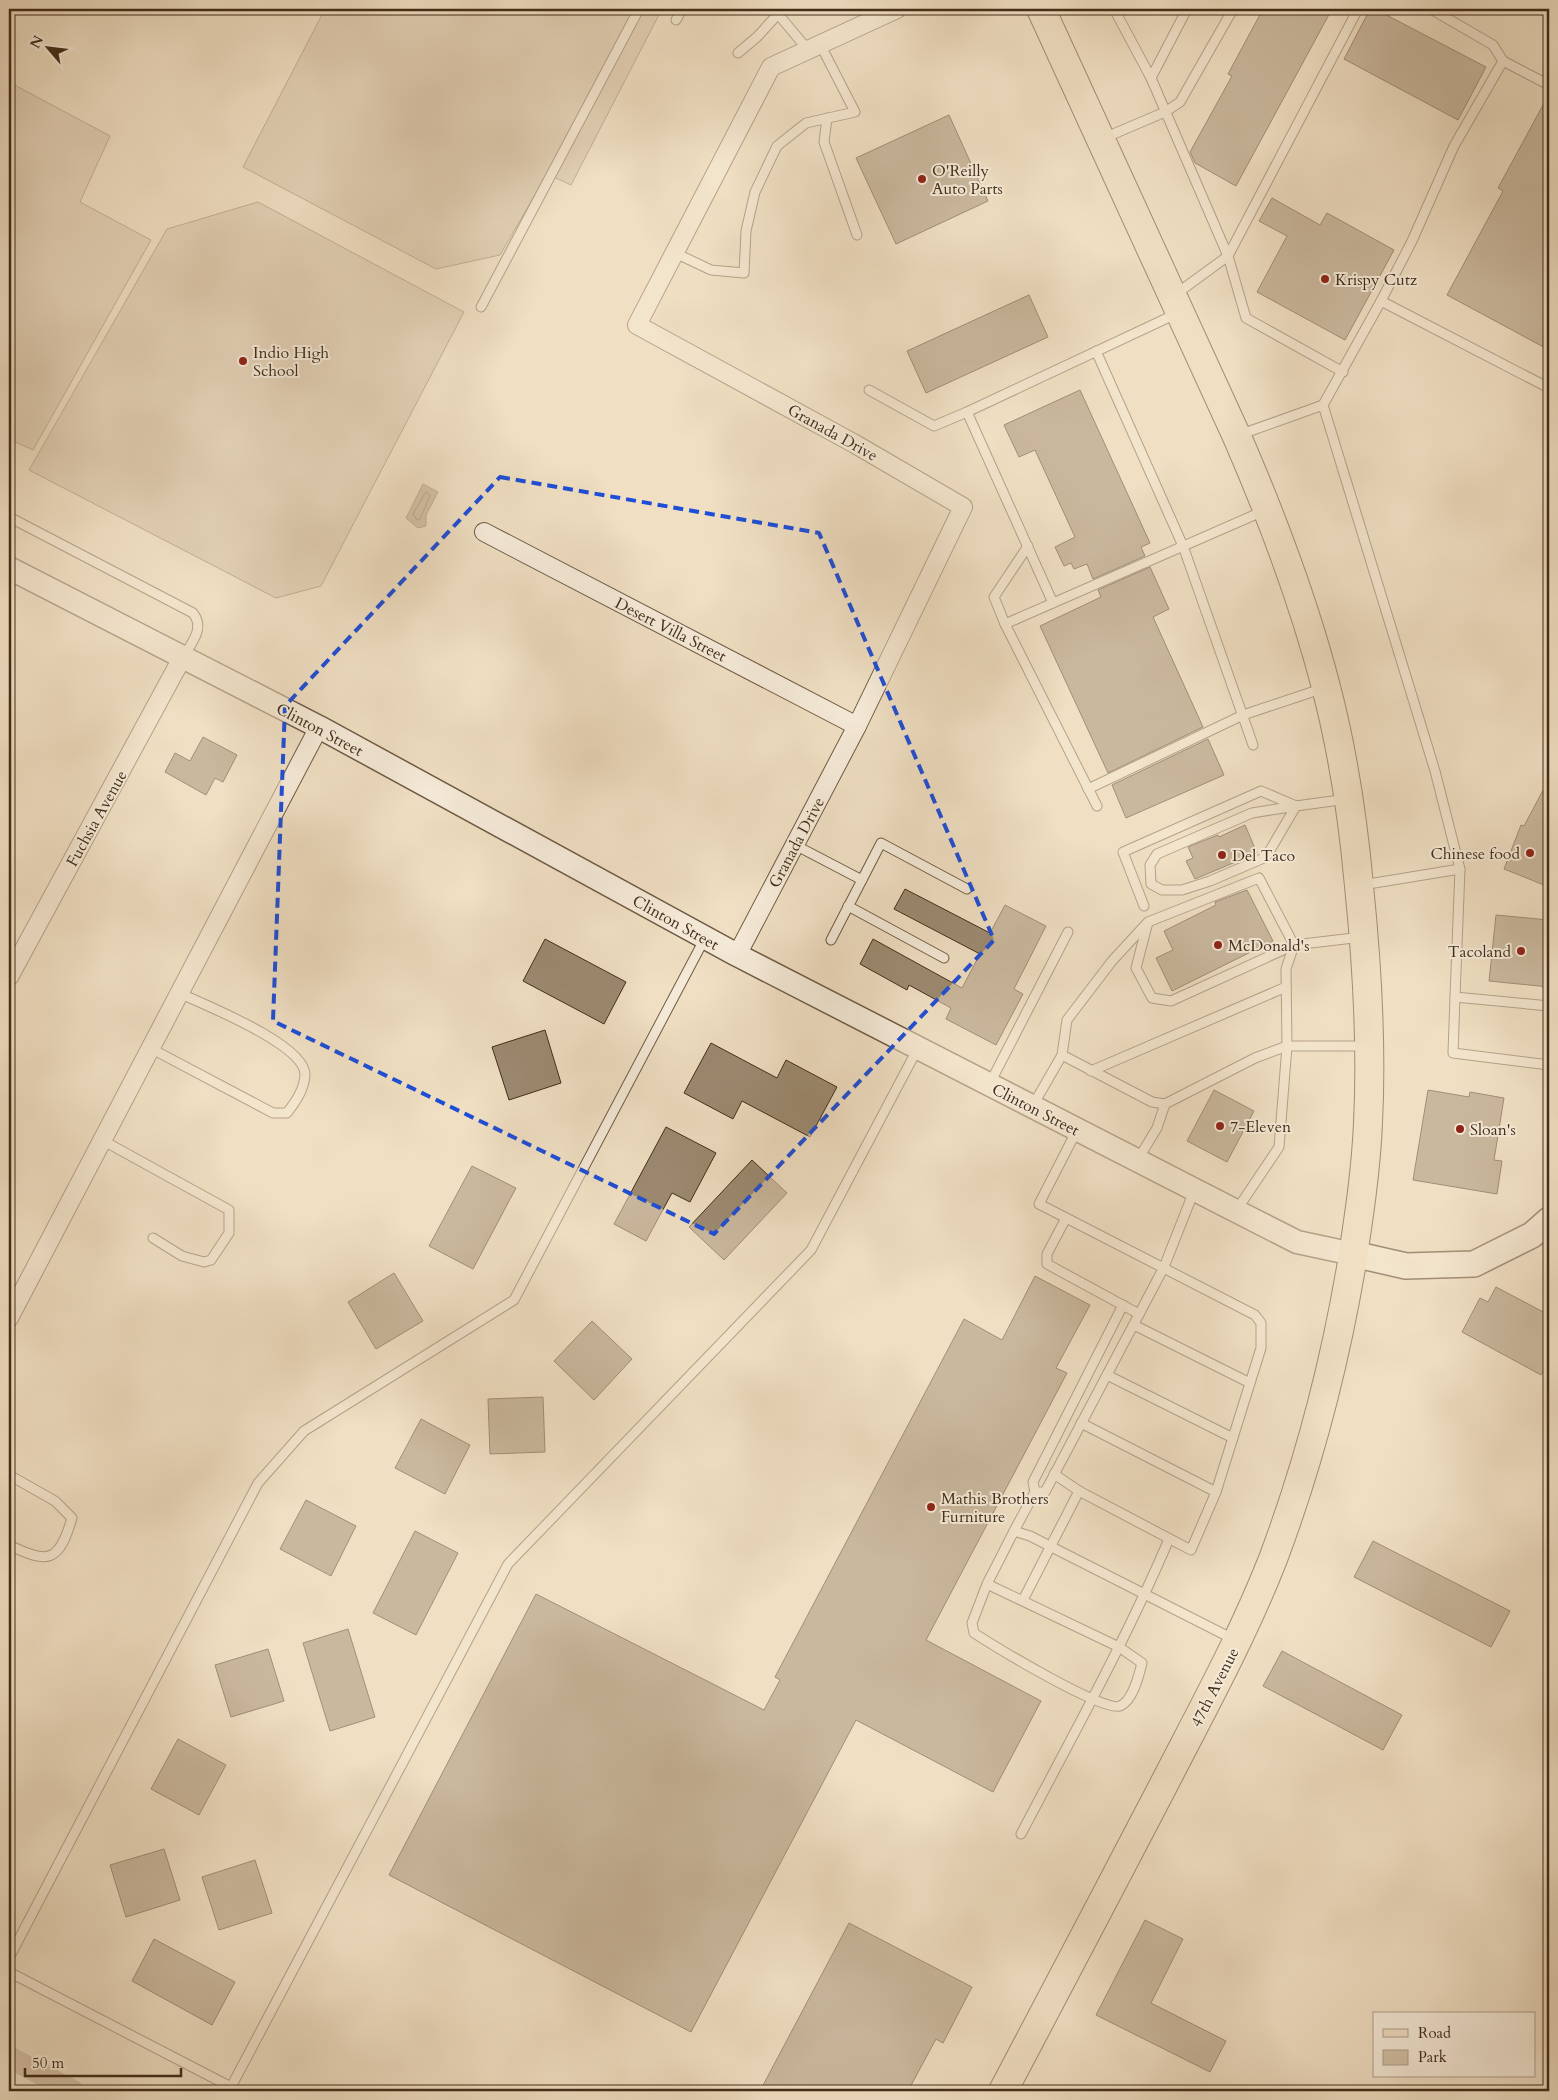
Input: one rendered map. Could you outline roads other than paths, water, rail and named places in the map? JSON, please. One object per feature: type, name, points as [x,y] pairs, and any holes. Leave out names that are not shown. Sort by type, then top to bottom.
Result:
[{"type":"main road","name":"47th Avenue","points":[[1003,2091],[1238,1642],[1273,1558],[1315,1431],[1337,1342],[1361,1207],[1368,1126],[1369,1046],[1365,937],[1349,799],[1326,687],[1300,598],[1268,509],[1236,436],[1102,138],[1041,9]]},
{"type":"main road","points":[[1353,1254],[1406,1266],[1474,1264],[1532,1235],[1549,1220]]},
{"type":"street","name":"Granada Drive","points":[[737,955],[857,726],[963,507],[855,444],[637,325],[771,67],[897,9]]},
{"type":"street","name":"Desert Villa Street","points":[[484,532],[857,726]]},
{"type":"street","name":"Clinton Street","points":[[9,568],[318,727],[737,955],[1137,1161],[1297,1242],[1353,1254]]},
{"type":"street","name":"Fuchsia Avenue","points":[[9,977],[182,658]]},
{"type":"street","points":[[9,1318],[318,727]]},
{"type":"lane","points":[[481,308],[639,9]]},
{"type":"lane","points":[[676,20],[682,9]]},
{"type":"lane","points":[[1114,9],[1151,78],[1228,256],[1246,318],[1343,372]]},
{"type":"lane","points":[[1151,78],[1187,9]]},
{"type":"lane","points":[[1102,138],[1165,112],[1180,102],[1234,9]]},
{"type":"lane","points":[[869,390],[934,426],[1096,352],[1177,304],[1228,256],[1358,9]]},
{"type":"lane","points":[[1431,9],[1493,45],[1503,61],[1549,85]]},
{"type":"lane","points":[[675,253],[711,270],[744,272],[746,231],[754,192],[777,146],[806,122],[856,112],[814,47],[778,14],[757,37],[738,53]]},
{"type":"lane","points":[[1236,436],[1323,406],[1412,241],[1454,146],[1503,61]]},
{"type":"lane","points":[[827,118],[824,142],[857,234]]},
{"type":"lane","points":[[1381,301],[1549,388]]},
{"type":"lane","points":[[1096,352],[1182,546],[1253,745]]},
{"type":"lane","points":[[1323,406],[1435,771],[1460,869],[1453,1053],[1548,1065],[1549,1063]]},
{"type":"lane","points":[[967,412],[1053,603]]},
{"type":"lane","points":[[1005,624],[1268,509]]},
{"type":"lane","points":[[9,518],[193,613],[199,622],[199,628],[182,658]]},
{"type":"lane","points":[[1028,546],[994,596],[1005,624],[1097,806]]},
{"type":"lane","points":[[1088,789],[1243,714],[1326,687]]},
{"type":"lane","points":[[1144,906],[1123,852],[1261,791],[1296,806]]},
{"type":"lane","points":[[1296,806],[1266,857],[1210,881],[1182,890],[1162,890],[1151,884],[1150,865],[1157,854],[1252,813],[1296,806],[1349,799]]},
{"type":"lane","points":[[831,940],[881,843],[967,889]]},
{"type":"lane","points":[[795,845],[862,880]]},
{"type":"lane","points":[[1359,886],[1460,869]]},
{"type":"lane","points":[[1032,1107],[1062,1055],[1067,1020],[1112,961],[1148,922],[1259,878],[1294,945],[1286,969],[1287,1046],[1279,1147],[1236,1211]]},
{"type":"lane","points":[[848,906],[944,958]]},
{"type":"lane","points":[[1148,922],[1136,968],[1152,998],[1171,1002],[1294,945],[1365,937]]},
{"type":"lane","points":[[989,1085],[1068,932]]},
{"type":"lane","points":[[9,1958],[258,1483],[304,1431],[514,1300],[705,938]]},
{"type":"lane","points":[[1091,1071],[1286,987]]},
{"type":"lane","points":[[150,1048],[273,1113],[287,1113],[300,1097],[305,1074],[298,1058],[268,1035],[179,993]]},
{"type":"lane","points":[[1455,997],[1549,1006]]},
{"type":"lane","points":[[1062,1055],[1152,1102],[1165,1104],[1255,1058],[1287,1046],[1369,1046]]},
{"type":"lane","points":[[9,1972],[231,2087],[508,1564],[811,1250],[918,1048]]},
{"type":"lane","points":[[1137,1161],[1157,1128],[1165,1104]]},
{"type":"lane","points":[[1054,1474],[1080,1491],[1192,1550],[1216,1492],[1261,1348],[1261,1323],[1255,1315],[1039,1204],[1077,1130]]},
{"type":"lane","points":[[102,1140],[229,1210],[229,1233],[212,1260],[204,1262],[182,1256],[153,1238]]},
{"type":"lane","points":[[1035,1492],[1045,1492],[1134,1325],[1164,1267],[1194,1190]]},
{"type":"lane","points":[[1066,1218],[1047,1254],[1047,1264],[1139,1314]]},
{"type":"lane","points":[[987,1584],[1119,1647],[1142,1663],[1136,1686],[1123,1705],[1116,1708],[1092,1700],[974,1633],[972,1622],[987,1584],[1035,1492],[1033,1482],[1123,1305]]},
{"type":"lane","points":[[1134,1325],[1250,1383]]},
{"type":"lane","points":[[1107,1375],[1233,1438]]},
{"type":"lane","points":[[1081,1423],[1216,1492]]},
{"type":"lane","points":[[9,1475],[55,1501],[72,1518],[66,1538],[56,1552],[44,1558],[32,1556],[9,1545]]},
{"type":"lane","points":[[1023,1600],[1080,1491]]},
{"type":"lane","points":[[1014,1531],[1030,1536],[1238,1642]]},
{"type":"lane","points":[[1021,1834],[1145,1596],[1169,1539]]},
{"type":"water","points":[[423,484],[438,492],[426,515],[426,526],[418,528],[406,518]]},
{"type":"waterway","points":[[9,2057],[73,2091]]},
{"type":"place","name":"O'Reilly Auto Parts","points":[[922,179]]},
{"type":"place","name":"Krispy Cutz","points":[[1325,279]]},
{"type":"place","name":"Indio High School","points":[[243,361]]},
{"type":"place","name":"Chinese food","points":[[1530,853]]},
{"type":"place","name":"Del Taco","points":[[1222,855]]},
{"type":"place","name":"McDonald's","points":[[1218,945]]},
{"type":"place","name":"Tacoland","points":[[1521,951]]},
{"type":"place","name":"7-Eleven","points":[[1220,1126]]},
{"type":"place","name":"Sloan's","points":[[1460,1129]]},
{"type":"place","name":"Mathis Brothers Furniture","points":[[931,1507]]}]
